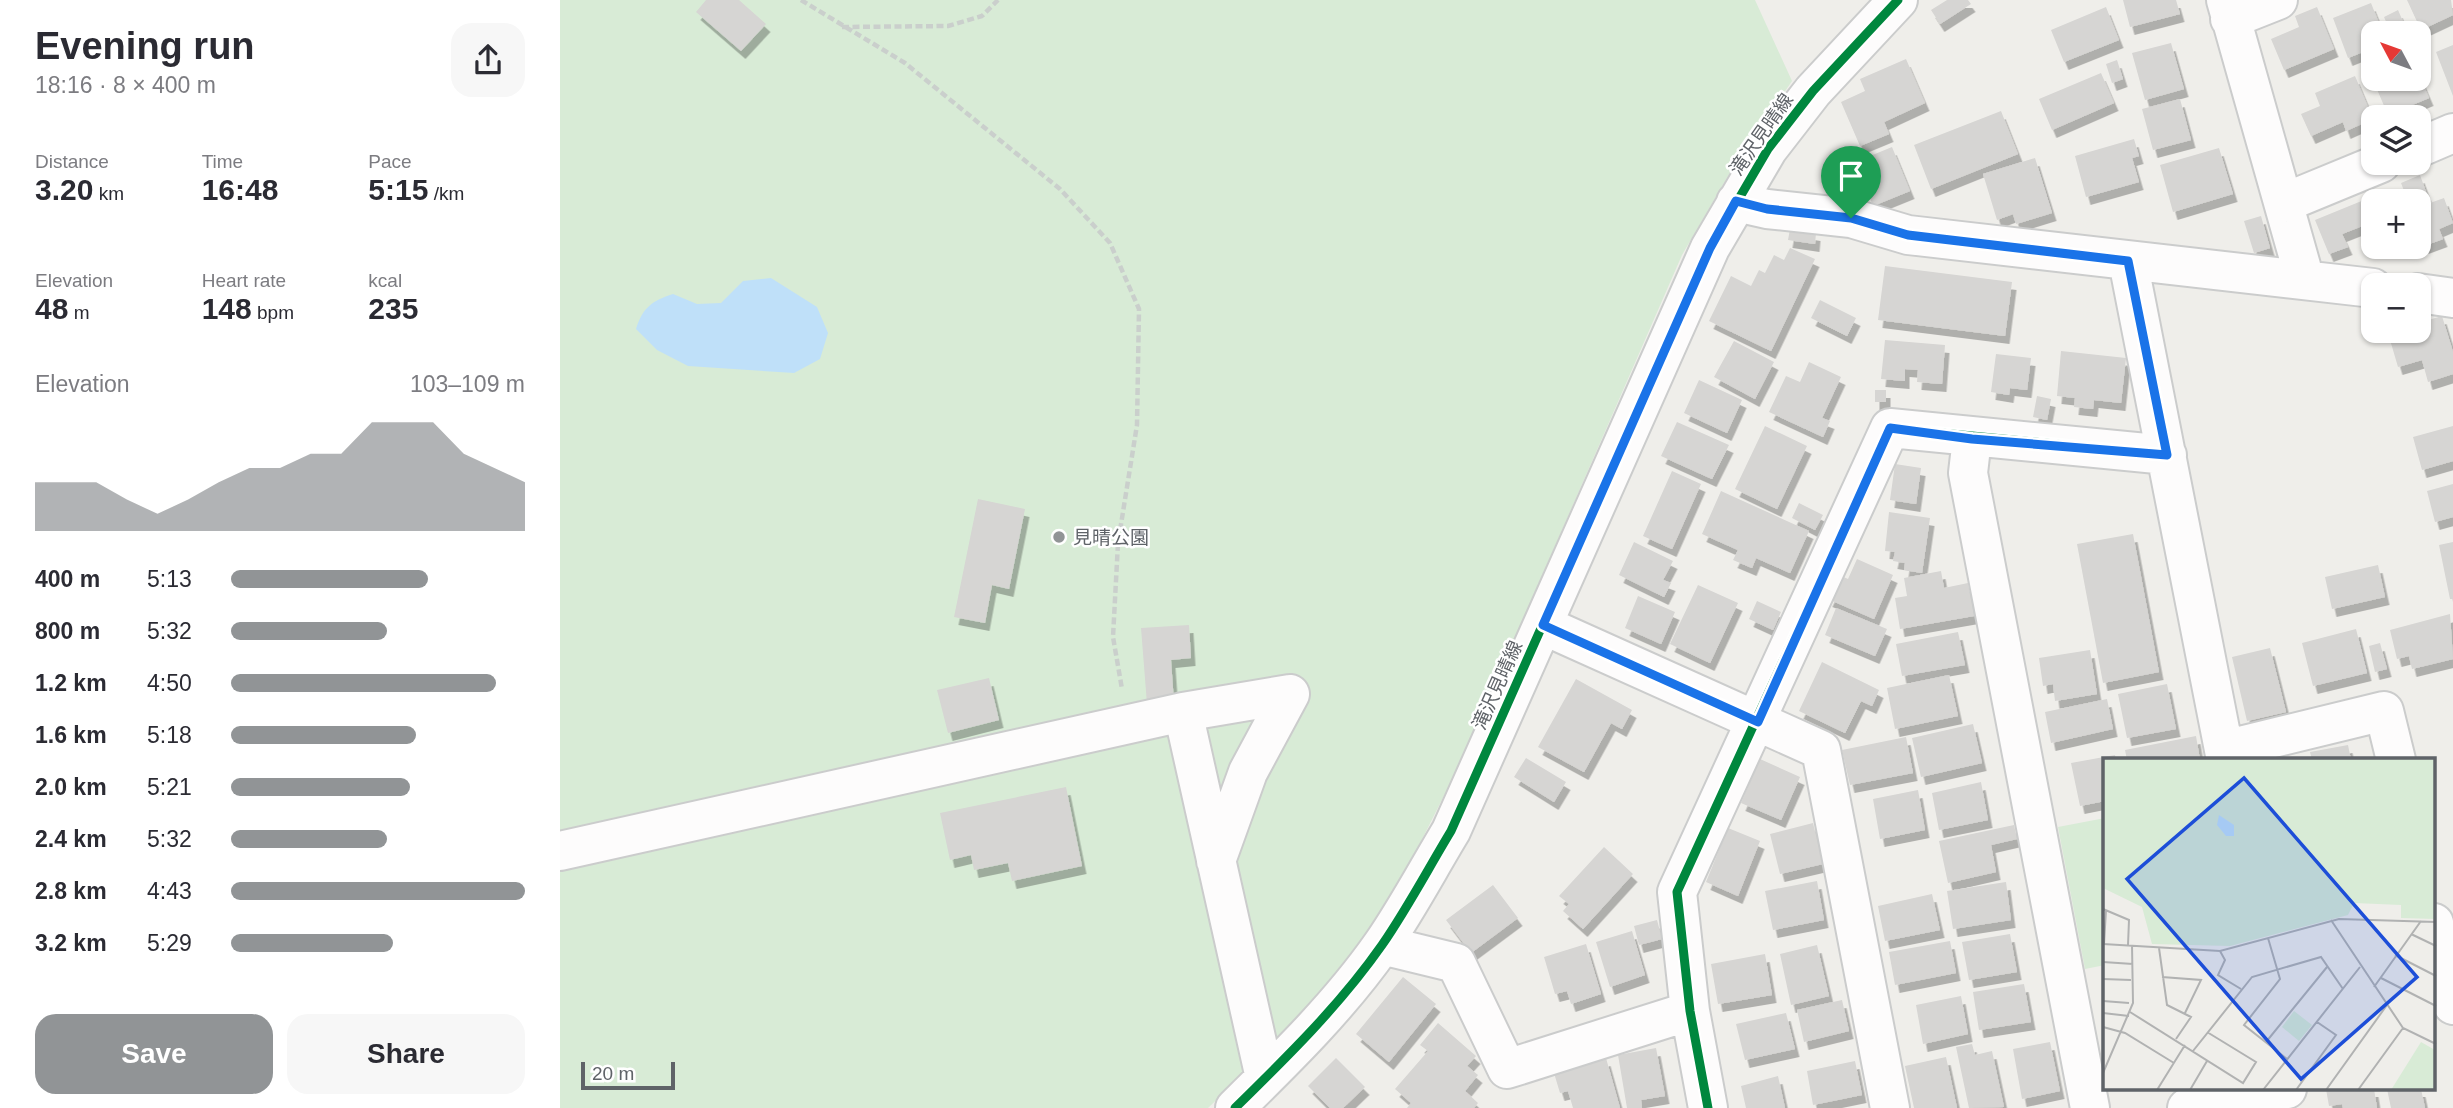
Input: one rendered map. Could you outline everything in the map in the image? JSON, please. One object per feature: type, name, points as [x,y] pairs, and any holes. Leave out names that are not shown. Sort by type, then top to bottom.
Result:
[{"type":"street","name":"滝沢見晴線","points":[[1235,1108],[1310,1035],[1382,945],[1451,831],[1710,248],[1769,149],[1813,91],[1898,0]]},
{"type":"street","points":[[2278,0],[2228,10],[2305,280]]},
{"type":"street","points":[[2431,143],[2453,134]]},
{"type":"street","points":[[2284,203],[2361,171]]},
{"type":"street","points":[[1736,201],[1767,209],[1851,218],[1908,235],[2361,287]]},
{"type":"street","points":[[2128,261],[2225,755],[2384,712],[2396,758]]},
{"type":"street","points":[[2431,295],[2453,298]]},
{"type":"street","points":[[1708,1108],[1690,1011],[1677,892],[1758,722],[1890,428],[1972,439],[2167,455]]},
{"type":"street","points":[[1972,439],[1968,473],[2090,1108]]},
{"type":"street","points":[[1543,625],[1821,750],[1890,1108]]},
{"type":"street","points":[[560,851],[1183,712],[1290,694],[1248,772],[1216,860]]},
{"type":"street","points":[[1183,712],[1265,1078]]},
{"type":"street","points":[[2436,932],[2453,1005]]},
{"type":"street","points":[[1382,945],[1456,963],[1507,1069],[1690,1011]]},
{"type":"street","points":[[2186,1108],[2282,1090]]},
{"type":"street","points":[[2287,1090],[2291,1108]]},
{"type":"path","points":[[801,0],[841,27],[905,63],[1059,190],[1110,243],[1139,309],[1137,425],[1118,543],[1113,637],[1129,724]]},
{"type":"path","points":[[841,27],[948,26],[982,16],[998,0]]},
{"type":"green space","name":"見晴公園","points":[[560,0],[1755,0],[1792,81],[1735,164],[1682,255],[1460,764],[1407,869],[1369,929],[1320,995],[1279,1040],[1208,1108],[560,1108]]},
{"type":"green space","points":[[2103,818],[2103,965],[2085,969],[2058,827]]},
{"type":"water","points":[[771,278],[817,307],[828,333],[820,359],[794,373],[688,366],[657,350],[636,329],[645,310],[654,302],[673,294],[697,304],[721,303],[743,281]]},
{"type":"building","points":[[706,0],[739,0],[766,24],[741,51],[696,12]]},
{"type":"building","points":[[1947,0],[1968,0],[1971,4],[1940,24],[1931,10]]},
{"type":"building","points":[[2123,0],[2176,0],[2180,14],[2130,27]]},
{"type":"building","points":[[2407,0],[2451,0],[2453,15],[2431,25],[2431,21],[2417,21]]},
{"type":"building","points":[[2371,3],[2378,21],[2361,21],[2361,53],[2348,58],[2333,18]]},
{"type":"building","points":[[2106,7],[2119,40],[2064,62],[2051,30]]},
{"type":"building","points":[[2317,7],[2334,49],[2284,70],[2271,39],[2299,27],[2295,16]]},
{"type":"building","points":[[2398,10],[2403,21],[2386,21],[2384,17]]},
{"type":"building","points":[[2171,43],[2184,89],[2145,100],[2132,53]]},
{"type":"building","points":[[2453,45],[2453,96],[2436,52]]},
{"type":"building","points":[[1906,59],[1925,103],[1884,122],[1889,134],[1860,146],[1841,102],[1865,91],[1860,79]]},
{"type":"building","points":[[2117,60],[2123,79],[2112,83],[2106,64]]},
{"type":"building","points":[[2101,73],[2114,103],[2052,130],[2039,99]]},
{"type":"building","points":[[2355,76],[2367,105],[2361,105],[2361,124],[2346,131],[2343,122],[2311,136],[2301,114],[2320,106],[2315,93]]},
{"type":"building","points":[[2378,91],[2426,91],[2429,98],[2412,105],[2384,105]]},
{"type":"building","points":[[2180,99],[2191,140],[2153,150],[2142,109]]},
{"type":"building","points":[[2001,111],[2018,154],[1931,189],[1914,145]]},
{"type":"building","points":[[2134,139],[2139,156],[2132,158],[2139,182],[2086,197],[2075,156]]},
{"type":"building","points":[[1892,147],[1910,191],[1873,206],[1866,188],[1834,200],[1824,175]]},
{"type":"building","points":[[2219,148],[2233,194],[2173,212],[2160,165]]},
{"type":"building","points":[[2035,158],[2052,213],[2016,224],[2013,214],[1997,220],[1983,174]]},
{"type":"building","points":[[2420,175],[2425,189],[2403,189],[2401,183]]},
{"type":"building","points":[[2444,198],[2453,223],[2439,229],[2443,239],[2431,243],[2431,203]]},
{"type":"building","points":[[2361,201],[2361,227],[2342,234],[2348,247],[2329,254],[2315,220]]},
{"type":"building","points":[[2261,216],[2270,248],[2254,253],[2244,221]]},
{"type":"building","points":[[1790,229],[1816,233],[1815,244],[1788,240]]},
{"type":"building","points":[[1790,248],[1815,259],[1771,351],[1709,321],[1731,276],[1751,286],[1759,270],[1765,273],[1774,255],[1784,260]]},
{"type":"building","points":[[1885,266],[2012,282],[2005,336],[1878,320]]},
{"type":"building","points":[[1820,300],[1856,318],[1847,336],[1811,318]]},
{"type":"building","points":[[2442,316],[2453,352],[2453,374],[2428,382],[2422,360],[2398,367],[2391,343],[2431,343],[2431,319]]},
{"type":"building","points":[[1885,340],[1945,345],[1942,384],[1917,382],[1918,370],[1905,369],[1905,381],[1881,379]]},
{"type":"building","points":[[1734,341],[1774,362],[1755,399],[1714,377]]},
{"type":"building","points":[[2061,351],[2126,358],[2121,403],[2094,400],[2093,409],[2074,407],[2075,398],[2057,396]]},
{"type":"building","points":[[1996,354],[2031,358],[2027,390],[2010,388],[2009,395],[1991,392]]},
{"type":"building","points":[[1809,362],[1841,377],[1822,418],[1830,421],[1823,437],[1769,412],[1786,376],[1800,382]]},
{"type":"building","points":[[1699,380],[1742,400],[1727,433],[1684,413]]},
{"type":"building","points":[[1875,390],[1886,390],[1886,402],[1875,402]]},
{"type":"building","points":[[2037,396],[2051,399],[2047,420],[2033,417]]},
{"type":"building","points":[[1677,422],[1729,445],[1712,479],[1661,456]]},
{"type":"building","points":[[1765,426],[1807,446],[1777,509],[1735,489]]},
{"type":"building","points":[[2453,426],[2453,461],[2422,470],[2413,437]]},
{"type":"building","points":[[1895,464],[1921,468],[1916,504],[1890,500]]},
{"type":"building","points":[[1672,471],[1701,484],[1672,549],[1643,536]]},
{"type":"building","points":[[2453,484],[2453,517],[2435,522],[2427,491]]},
{"type":"building","points":[[1721,491],[1809,531],[1790,573],[1756,558],[1752,568],[1733,560],[1738,550],[1702,534]]},
{"type":"building","points":[[978,499],[1025,509],[1009,589],[992,585],[985,623],[954,617]]},
{"type":"building","points":[[1799,503],[1823,515],[1815,530],[1792,518]]},
{"type":"building","points":[[1889,512],[1930,518],[1922,573],[1904,570],[1905,563],[1893,561],[1895,552],[1885,551]]},
{"type":"building","points":[[2133,534],[2159,672],[2103,683],[2077,544]]},
{"type":"building","points":[[1634,542],[1673,561],[1663,580],[1671,583],[1664,597],[1619,575]]},
{"type":"building","points":[[2453,542],[2453,599],[2450,599],[2439,545]]},
{"type":"building","points":[[1857,559],[1893,575],[1874,619],[1828,599],[1839,575],[1848,579]]},
{"type":"building","points":[[2378,565],[2385,597],[2332,609],[2325,577]]},
{"type":"building","points":[[1941,571],[1944,588],[1968,583],[1974,616],[1900,629],[1895,598],[1907,596],[1904,578]]},
{"type":"building","points":[[1698,585],[1738,603],[1710,663],[1670,644]]},
{"type":"building","points":[[1638,596],[1675,612],[1661,644],[1625,628]]},
{"type":"building","points":[[1757,601],[1781,612],[1773,630],[1749,619]]},
{"type":"building","points":[[1836,608],[1887,629],[1875,656],[1825,635]]},
{"type":"building","points":[[2450,614],[2453,659],[2412,669],[2409,656],[2397,659],[2390,630]]},
{"type":"building","points":[[1189,625],[1191,658],[1171,660],[1174,702],[1147,704],[1141,628]]},
{"type":"building","points":[[2356,629],[2367,673],[2313,686],[2302,643]]},
{"type":"building","points":[[1958,632],[1965,665],[1902,676],[1896,644]]},
{"type":"building","points":[[2380,643],[2387,669],[2375,672],[2369,646]]},
{"type":"building","points":[[2270,648],[2286,712],[2247,721],[2232,657]]},
{"type":"building","points":[[2090,650],[2097,694],[2055,701],[2053,684],[2043,686],[2039,658]]},
{"type":"building","points":[[1822,662],[1879,690],[1872,706],[1861,701],[1845,733],[1799,711]]},
{"type":"building","points":[[1949,675],[1958,716],[1895,729],[1887,688]]},
{"type":"building","points":[[989,678],[999,720],[948,733],[937,690]]},
{"type":"building","points":[[1576,679],[1632,710],[1622,729],[1611,723],[1584,772],[1538,747]]},
{"type":"building","points":[[2167,684],[2176,729],[2127,738],[2118,694]]},
{"type":"building","points":[[2107,699],[2113,729],[2051,743],[2045,712]]},
{"type":"building","points":[[1973,724],[1982,763],[1921,777],[1912,738]]},
{"type":"building","points":[[2196,736],[2200,758],[2127,758],[2125,750]]},
{"type":"building","points":[[1906,737],[1913,773],[1850,785],[1842,750]]},
{"type":"building","points":[[2348,745],[2351,758],[2312,758],[2310,752]]},
{"type":"building","points":[[2115,755],[2116,758],[2103,758],[2103,801],[2080,806],[2071,763]]},
{"type":"building","points":[[1526,758],[1566,782],[1554,802],[1514,777]]},
{"type":"building","points":[[1760,759],[1800,777],[1781,820],[1741,803]]},
{"type":"building","points":[[1981,782],[1988,820],[1939,830],[1932,793]]},
{"type":"building","points":[[1066,787],[1082,866],[1012,881],[1008,863],[974,870],[971,855],[950,860],[940,813]]},
{"type":"building","points":[[1918,790],[1925,830],[1880,839],[1873,799]]},
{"type":"building","points":[[1813,823],[1823,864],[1780,874],[1770,834]]},
{"type":"building","points":[[2014,825],[2017,839],[1991,845],[1996,872],[1948,883],[1939,841]]},
{"type":"building","points":[[1728,828],[1760,841],[1738,896],[1706,882]]},
{"type":"building","points":[[1604,847],[1633,874],[1583,929],[1563,911],[1569,904],[1559,896]]},
{"type":"building","points":[[1817,881],[1824,920],[1773,930],[1765,891]]},
{"type":"building","points":[[2006,882],[2011,920],[1953,929],[1947,891]]},
{"type":"building","points":[[1493,885],[1518,918],[1471,953],[1446,920]]},
{"type":"building","points":[[1932,894],[1940,930],[1885,941],[1878,906]]},
{"type":"building","points":[[1657,920],[1662,939],[1639,945],[1634,926]]},
{"type":"building","points":[[1632,931],[1645,975],[1610,987],[1596,942]]},
{"type":"building","points":[[2010,934],[2017,972],[1969,980],[1962,942]]},
{"type":"building","points":[[1950,941],[1956,973],[1895,985],[1889,952]]},
{"type":"building","points":[[1586,944],[1601,994],[1571,1004],[1567,991],[1555,994],[1544,957]]},
{"type":"building","points":[[1817,945],[1829,996],[1791,1005],[1780,954]]},
{"type":"building","points":[[1765,954],[1772,995],[1718,1004],[1711,964]]},
{"type":"building","points":[[1403,977],[1436,1004],[1389,1062],[1356,1034]]},
{"type":"building","points":[[2024,984],[2031,1022],[1979,1030],[1973,992]]},
{"type":"building","points":[[1961,996],[1968,1034],[1923,1044],[1916,1005]]},
{"type":"building","points":[[1842,1000],[1849,1031],[1804,1042],[1797,1010]]},
{"type":"building","points":[[1786,1013],[1795,1049],[1745,1060],[1736,1024]]},
{"type":"building","points":[[1438,1023],[1476,1056],[1467,1066],[1478,1075],[1465,1091],[1478,1103],[1474,1108],[1407,1108],[1411,1103],[1395,1089],[1428,1051],[1420,1045]]},
{"type":"building","points":[[2050,1042],[2060,1091],[2022,1099],[2013,1049]]},
{"type":"building","points":[[1972,1044],[1975,1055],[1992,1051],[2004,1107],[1969,1108],[1956,1047]]},
{"type":"building","points":[[1656,1048],[1665,1096],[1641,1100],[1642,1108],[1627,1108],[1618,1055]]},
{"type":"building","points":[[1946,1057],[1957,1108],[1914,1108],[1905,1066]]},
{"type":"building","points":[[1336,1058],[1365,1087],[1343,1108],[1330,1108],[1308,1086]]},
{"type":"building","points":[[1606,1058],[1620,1108],[1573,1108],[1568,1091],[1560,1093],[1554,1073]]},
{"type":"building","points":[[1855,1061],[1862,1095],[1813,1105],[1807,1071]]},
{"type":"building","points":[[1778,1076],[1785,1108],[1746,1108],[1741,1086]]},
{"type":"building","points":[[2326,1090],[2374,1090],[2377,1108],[2343,1108],[2342,1104],[2329,1106]]},
{"type":"building","points":[[2387,1090],[2421,1090],[2425,1108],[2391,1108]]},
{"type":"cycle path","points":[[1235,1108],[1349,989],[1409,903],[1451,831],[1710,248],[1768,149],[1813,91],[1898,0]]},
{"type":"cycle path","points":[[1708,1108],[1690,1011],[1677,892],[1890,428],[2167,455]]},
{"type":"place","name":"見晴公園","points":[[1059,537]]},
{"type":"route","points":[[1736,201],[1767,209],[1851,218],[1908,235],[2128,261],[2167,455],[1972,439],[1890,428],[1758,722],[1543,625],[1710,248],[1736,201]]}]
